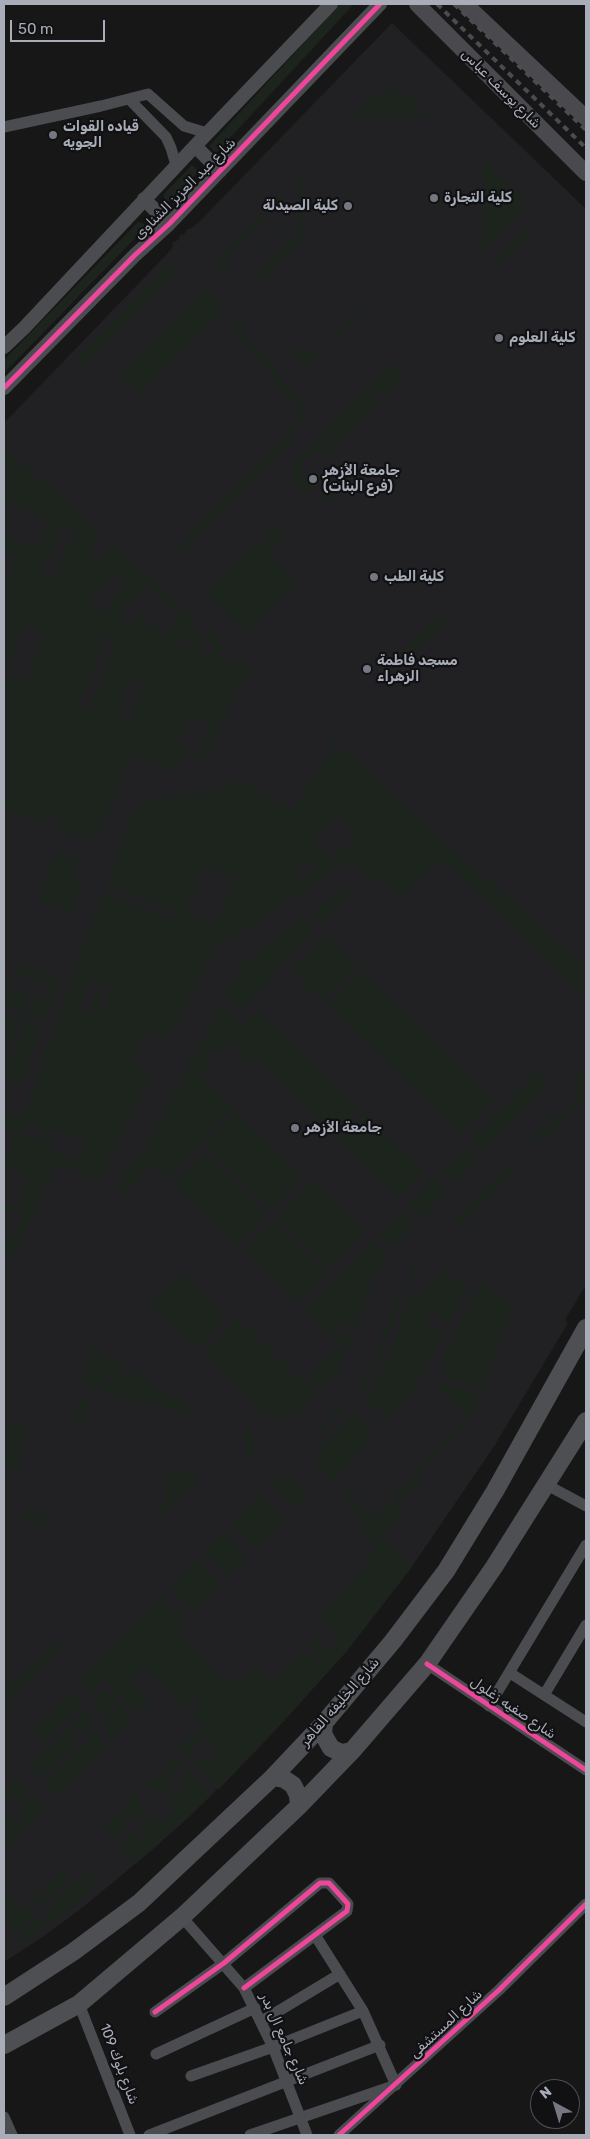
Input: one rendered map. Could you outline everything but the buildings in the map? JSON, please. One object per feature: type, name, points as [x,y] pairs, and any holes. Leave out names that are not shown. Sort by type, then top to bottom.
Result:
[{"type":"main road","name":"شارع يوسف عباس","points":[[417,4],[586,174]]},
{"type":"main road","points":[[465,4],[586,118]]},
{"type":"main road","name":"شارع الخليفه القاهر","points":[[4,1997],[73,1952],[123,1916],[273,1777],[324,1723],[393,1641],[446,1571],[496,1491],[586,1328]]},
{"type":"main road","points":[[4,2045],[79,2004],[182,1917],[299,1806],[352,1751],[427,1664],[494,1567],[586,1421]]},
{"type":"main road","points":[[324,1723],[323,1734],[331,1748],[341,1752],[352,1751]]},
{"type":"main road","points":[[273,1777],[284,1779],[293,1785],[298,1795],[299,1806]]},
{"type":"street","name":"شارع عبد العزيز الشناوى","points":[[4,347],[331,4]]},
{"type":"street","name":"شارع عبد العزيز الشناوى","points":[[4,388],[135,255],[169,224],[380,4]]},
{"type":"street","points":[[4,127],[148,94],[184,126],[207,132]]},
{"type":"street","points":[[129,99],[166,137],[176,165]]},
{"type":"street","points":[[195,146],[220,171]]},
{"type":"street","points":[[144,200],[169,224]]},
{"type":"street","points":[[547,1485],[586,1506]]},
{"type":"street","points":[[489,1706],[586,1545]]},
{"type":"street","points":[[544,1695],[586,1625]]},
{"type":"street","name":"شارع صفيه زغلول","points":[[427,1664],[586,1770]]},
{"type":"street","points":[[510,1673],[586,1722]]},
{"type":"street","points":[[155,2012],[224,1963],[320,1883],[324,1882],[332,1886],[348,1904],[348,1909],[244,1988]]},
{"type":"street","name":"شارع المستشفى","points":[[339,2135],[500,1990],[586,1904]]},
{"type":"street","name":"شارع جامع ال بدر","points":[[182,1917],[244,1988],[262,2021],[307,2135]]},
{"type":"street","points":[[250,2135],[396,2085],[380,2045],[363,2011],[315,1934]]},
{"type":"street","points":[[262,2021],[340,1974]]},
{"type":"street","name":"شارع بلوك 109","points":[[79,2004],[130,2135]]},
{"type":"street","points":[[156,2054],[255,2008]]},
{"type":"street","points":[[191,2076],[273,2047],[363,2011]]},
{"type":"street","points":[[149,2135],[380,2045]]},
{"type":"street","points":[[4,2117],[12,2135]]},
{"type":"shaded area","points":[[340,4],[354,4],[216,153],[209,146]]},
{"type":"shaded area","name":"جامعة الأزهر","points":[[392,23],[586,209],[586,1288],[584,1288],[565,1320],[568,1323],[495,1445],[411,1568],[346,1652],[254,1753],[188,1818],[82,1908],[4,1962],[4,423],[167,254],[173,247],[172,243],[178,240],[181,234],[184,235],[187,229],[198,223]]},
{"type":"shaded area","points":[[393,87],[403,92],[426,113],[425,117],[351,117],[382,91]]},
{"type":"shaded area","points":[[483,158],[528,202],[523,207],[525,209],[474,261],[473,257],[483,239]]},
{"type":"shaded area","points":[[192,165],[199,171],[171,201],[164,201],[164,194]]},
{"type":"shaded area","points":[[305,177],[304,235],[302,243],[261,280],[257,280],[256,277],[260,269],[297,236],[300,178]]},
{"type":"shaded area","points":[[282,192],[284,197],[229,257],[224,272],[218,263],[223,254]]},
{"type":"shaded area","points":[[138,222],[144,224],[144,229],[4,373],[4,360]]},
{"type":"shaded area","points":[[285,222],[287,224],[252,259],[250,257]]},
{"type":"shaded area","points":[[526,228],[530,232],[495,268],[491,265]]},
{"type":"shaded area","points":[[170,264],[177,271],[82,368],[75,361]]},
{"type":"shaded area","points":[[204,288],[224,309],[140,394],[120,373]]},
{"type":"shaded area","points":[[371,302],[373,304],[335,341],[332,332],[343,330]]},
{"type":"shaded area","points":[[230,314],[306,407],[307,413],[291,440],[178,556],[178,549],[291,429],[299,416],[296,406],[226,319]]},
{"type":"shaded area","points":[[293,349],[316,350],[316,365],[301,364],[291,352]]},
{"type":"shaded area","points":[[396,364],[400,367],[402,376],[382,397],[370,385],[387,367]]},
{"type":"shaded area","points":[[364,390],[378,403],[334,447],[321,434]]},
{"type":"shaded area","points":[[319,439],[333,454],[327,459],[318,450],[299,468],[309,478],[316,480],[310,491],[305,493],[291,479],[296,475],[290,469]]},
{"type":"shaded area","points":[[4,447],[101,534],[88,549],[101,559],[112,544],[198,622],[192,629],[203,638],[209,631],[225,646],[218,654],[230,665],[238,657],[253,670],[234,692],[208,762],[185,753],[176,773],[132,755],[98,837],[91,835],[89,841],[57,829],[61,818],[47,813],[43,824],[4,809],[4,675],[4,598],[17,556],[4,551],[4,537],[36,550],[49,519],[4,500]],"holes":[[[64,523],[76,528],[53,579],[41,574]],[[116,571],[128,580],[102,614],[90,604]],[[145,586],[179,616],[163,635],[141,615],[132,625],[120,613]],[[23,625],[45,634],[26,683],[4,675]],[[105,635],[116,638],[90,710],[79,706]],[[202,638],[214,648],[207,656],[196,646]],[[183,639],[192,646],[187,652],[178,644]],[[134,678],[145,683],[130,718],[120,713],[124,702],[121,700],[125,690],[129,692]],[[189,717],[210,725],[199,753],[178,745]]]},
{"type":"shaded area","points":[[331,488],[338,495],[333,499],[329,495],[321,503],[318,500]]},
{"type":"shaded area","points":[[275,527],[285,537],[269,553],[298,581],[246,634],[205,594],[257,541],[263,546],[270,539],[266,536]]},
{"type":"shaded area","points":[[436,616],[445,626],[401,660],[397,657]]},
{"type":"shaded area","points":[[335,743],[586,968],[586,997],[443,859],[403,897],[352,866],[337,866],[234,939],[227,933],[217,945],[168,1040],[144,1031],[131,1064],[152,1073],[99,1180],[56,1164],[12,1261],[4,1253],[4,1237],[11,1240],[22,1216],[8,1210],[4,1218],[4,1202],[19,1207],[24,1193],[17,1190],[19,1186],[22,1187],[27,1179],[8,1166],[4,1172],[4,1149],[9,1151],[15,1130],[4,1127],[4,1113],[22,1118],[103,893],[172,919],[175,911],[106,885],[130,816],[148,800],[212,791],[222,788],[236,779],[291,810]],"holes":[[[338,814],[358,834],[333,859],[314,840]],[[310,859],[317,867],[300,882],[293,874]],[[204,867],[235,879],[217,924],[186,912]],[[92,980],[101,983],[88,1014],[80,1010]],[[106,982],[113,985],[102,1014],[96,1011]],[[24,1123],[44,1130],[38,1142],[19,1132]],[[54,1129],[86,1142],[79,1160],[47,1146]]]},
{"type":"shaded area","points":[[57,851],[79,859],[74,874],[78,879],[77,883],[83,886],[73,913],[40,901]]},
{"type":"shaded area","points":[[348,889],[351,891],[322,923],[312,912],[332,896]]},
{"type":"shaded area","points":[[301,918],[311,928],[311,933],[273,973],[276,977],[242,1010],[225,993],[244,963]]},
{"type":"shaded area","points":[[326,935],[357,965],[322,1001],[291,971]]},
{"type":"shaded area","points":[[16,962],[61,979],[44,1023],[39,1015],[32,1018],[26,1016],[35,996],[48,1001],[54,988],[41,983],[43,978],[37,975],[33,984],[31,983],[32,979],[12,973]]},
{"type":"shaded area","points":[[361,970],[494,1100],[460,1135],[327,1005]]},
{"type":"shaded area","points":[[11,976],[14,978],[11,987],[27,993],[29,988],[32,989],[22,1014],[18,1012],[15,1005],[9,1004],[7,1007],[4,1006],[4,994]]},
{"type":"shaded area","points":[[221,1004],[244,1026],[259,1011],[360,1109],[334,1135],[255,1059],[250,1063],[229,1042],[220,1052],[216,1049],[212,1054],[215,1056],[199,1074],[234,1108],[169,1179],[153,1164],[125,1196],[117,1191],[134,1158],[137,1159],[142,1153]]},
{"type":"shaded area","points":[[4,1010],[5,1016],[8,1019],[16,1016],[20,1018],[4,1061]]},
{"type":"shaded area","points":[[25,1020],[30,1022],[31,1027],[34,1029],[43,1025],[21,1085],[4,1078],[4,1074]]},
{"type":"shaded area","points":[[540,1067],[546,1082],[543,1091],[483,1152],[471,1141]]},
{"type":"shaded area","points":[[586,1073],[586,1096],[542,1143],[535,1136],[557,1113],[561,1117],[566,1113],[574,1101],[576,1087],[572,1074]]},
{"type":"shaded area","points":[[237,1113],[303,1175],[271,1209],[205,1147]]},
{"type":"shaded area","points":[[365,1113],[424,1170],[398,1197],[339,1141]]},
{"type":"shaded area","points":[[466,1146],[478,1159],[454,1184],[441,1172]]},
{"type":"shaded area","points":[[203,1153],[266,1213],[236,1245],[172,1185]]},
{"type":"shaded area","points":[[507,1164],[515,1171],[462,1227],[454,1220]]},
{"type":"shaded area","points":[[434,1178],[448,1192],[421,1219],[407,1205]]},
{"type":"shaded area","points":[[311,1181],[364,1233],[331,1268],[277,1216]]},
{"type":"shaded area","points":[[402,1212],[415,1226],[393,1248],[380,1234]]},
{"type":"shaded area","points":[[274,1220],[328,1272],[298,1303],[245,1251]]},
{"type":"shaded area","points":[[372,1240],[388,1256],[372,1282],[354,1335],[345,1330],[343,1323],[337,1322],[333,1326],[332,1331],[335,1335],[340,1336],[344,1333],[352,1339],[350,1345],[342,1347],[304,1311]]},
{"type":"shaded area","points":[[417,1266],[420,1269],[406,1289],[403,1287]]},
{"type":"shaded area","points":[[444,1270],[467,1290],[450,1324],[432,1311],[425,1320],[444,1334],[418,1382],[388,1420],[366,1399],[386,1363],[410,1296],[417,1302]]},
{"type":"shaded area","points":[[179,1273],[226,1317],[196,1348],[149,1304]]},
{"type":"shaded area","points":[[481,1282],[514,1306],[483,1388],[448,1378],[448,1370],[441,1361]]},
{"type":"shaded area","points":[[400,1292],[404,1294],[377,1361],[373,1359]]},
{"type":"shaded area","points":[[238,1319],[305,1384],[308,1382],[318,1393],[297,1412],[279,1418],[260,1411],[204,1354]]},
{"type":"shaded area","points":[[93,1348],[125,1367],[94,1390],[81,1387]]},
{"type":"shaded area","points":[[335,1351],[349,1351],[335,1374],[321,1391],[309,1378]]},
{"type":"shaded area","points":[[372,1363],[376,1364],[361,1392],[358,1390]]},
{"type":"shaded area","points":[[128,1369],[197,1413],[197,1415],[98,1391]]},
{"type":"shaded area","points":[[446,1383],[480,1395],[475,1411],[400,1501],[394,1495],[464,1421],[463,1414],[439,1389]]},
{"type":"shaded area","points":[[79,1399],[88,1401],[83,1421],[74,1419]]},
{"type":"shaded area","points":[[345,1403],[349,1406],[313,1443],[311,1441]]},
{"type":"shaded area","points":[[356,1413],[369,1426],[365,1431],[372,1439],[335,1481],[316,1463],[317,1452]]},
{"type":"shaded area","points":[[4,1421],[11,1423],[7,1439],[4,1438]]},
{"type":"shaded area","points":[[13,1424],[28,1427],[22,1451],[7,1447]]},
{"type":"shaded area","points":[[247,1428],[251,1432],[255,1443],[254,1453],[249,1462],[244,1457],[248,1444],[242,1433]]},
{"type":"shaded area","points":[[4,1448],[22,1453],[17,1469],[4,1466]]},
{"type":"shaded area","points":[[171,1469],[194,1474],[198,1479],[159,1517]]},
{"type":"shaded area","points":[[279,1475],[289,1478],[306,1494],[294,1506],[272,1482]]},
{"type":"shaded area","points":[[346,1489],[374,1518],[391,1498],[402,1510],[380,1537],[411,1568],[346,1652],[219,1789],[191,1761],[197,1755],[205,1763],[218,1750],[204,1735],[191,1748],[193,1752],[187,1758],[178,1749],[201,1726],[191,1715],[201,1704],[197,1700],[187,1710],[144,1669],[131,1682],[150,1701],[138,1713],[106,1682],[141,1647],[139,1645],[91,1694],[81,1682],[82,1677],[160,1597],[183,1618],[176,1628],[217,1674],[225,1680],[239,1681],[255,1669],[272,1685],[305,1651],[316,1662],[321,1657],[310,1646],[316,1640],[327,1650],[339,1638],[318,1616],[368,1562],[373,1554],[373,1545],[359,1525],[364,1520],[340,1495]]},
{"type":"shaded area","points":[[260,1494],[284,1518],[255,1548],[230,1524]]},
{"type":"shaded area","points":[[26,1509],[47,1514],[44,1527],[23,1522]]},
{"type":"shaded area","points":[[223,1531],[247,1555],[227,1576],[203,1552]]},
{"type":"shaded area","points":[[195,1560],[220,1584],[193,1611],[169,1587]]},
{"type":"shaded area","points":[[57,1642],[64,1643],[4,1706],[4,1688],[33,1665]]},
{"type":"shaded area","points":[[106,1690],[118,1701],[101,1718],[93,1701]]},
{"type":"shaded area","points":[[70,1695],[75,1695],[83,1702],[43,1744],[32,1734]]},
{"type":"shaded area","points":[[120,1704],[133,1717],[112,1738],[109,1736],[103,1722]]},
{"type":"shaded area","points":[[86,1710],[90,1711],[95,1723],[85,1734],[80,1729],[73,1736],[77,1741],[40,1777],[30,1767]]},
{"type":"shaded area","points":[[97,1727],[104,1743],[104,1750],[58,1795],[44,1781],[80,1744],[84,1747],[91,1740],[88,1737]]},
{"type":"shaded area","points":[[173,1755],[183,1765],[172,1775],[163,1765]]},
{"type":"shaded area","points":[[159,1769],[170,1780],[168,1782],[171,1786],[167,1790],[140,1789]]},
{"type":"shaded area","points":[[188,1770],[212,1795],[136,1864],[119,1844],[133,1832],[140,1840],[146,1834],[139,1825],[145,1819],[171,1821],[170,1793],[174,1789],[181,1792],[186,1787],[179,1779]]},
{"type":"shaded area","points":[[16,1780],[26,1790],[14,1802],[10,1798],[4,1803],[4,1793]]},
{"type":"shaded area","points":[[138,1791],[141,1816],[131,1820],[121,1808]]},
{"type":"shaded area","points":[[30,1794],[45,1809],[4,1851],[4,1821],[7,1817],[14,1823],[24,1813],[18,1806]]},
{"type":"shaded area","points":[[117,1812],[127,1823],[124,1826],[126,1829],[115,1839],[104,1825]]},
{"type":"shaded area","points":[[64,1867],[69,1873],[63,1879],[66,1883],[54,1896],[45,1886]]},
{"type":"shaded area","points":[[86,1867],[95,1877],[92,1880],[95,1884],[93,1886],[81,1874]]},
{"type":"shaded area","points":[[78,1878],[91,1891],[52,1922],[45,1914],[51,1908],[49,1906]]},
{"type":"shaded area","points":[[43,1888],[53,1897],[47,1903],[43,1900],[37,1906],[31,1900]]},
{"type":"shaded area","points":[[7,1896],[20,1910],[28,1903],[34,1909],[31,1912],[34,1915],[16,1932],[4,1918],[4,1899]]},
{"type":"shaded area","points":[[36,1917],[39,1920],[42,1917],[48,1925],[26,1942],[19,1934]]},
{"type":"railway","points":[[437,4],[586,148]]},
{"type":"railway","points":[[454,4],[586,130]]},
{"type":"cycle path","points":[[4,388],[135,255],[169,224],[380,4]]},
{"type":"cycle path","points":[[427,1664],[586,1770]]},
{"type":"cycle path","points":[[155,2012],[224,1963],[320,1883],[329,1883],[348,1904],[347,1911],[244,1988]]},
{"type":"cycle path","points":[[339,2135],[499,1990],[586,1904]]},
{"type":"place","name":"قياده القوات الجويه","points":[[53,135]]},
{"type":"place","name":"كلية التجارة","points":[[434,198]]},
{"type":"place","name":"كلية الصيدلة","points":[[348,206]]},
{"type":"place","name":"كلية العلوم","points":[[499,338]]},
{"type":"place","name":"جامعة الأزهر (فرع البنات)","points":[[313,479]]},
{"type":"place","name":"كلية الطب","points":[[374,577]]},
{"type":"place","name":"مسجد فاطمة الزهراء","points":[[367,669]]},
{"type":"place","name":"جامعة الأزهر","points":[[295,1128]]}]
